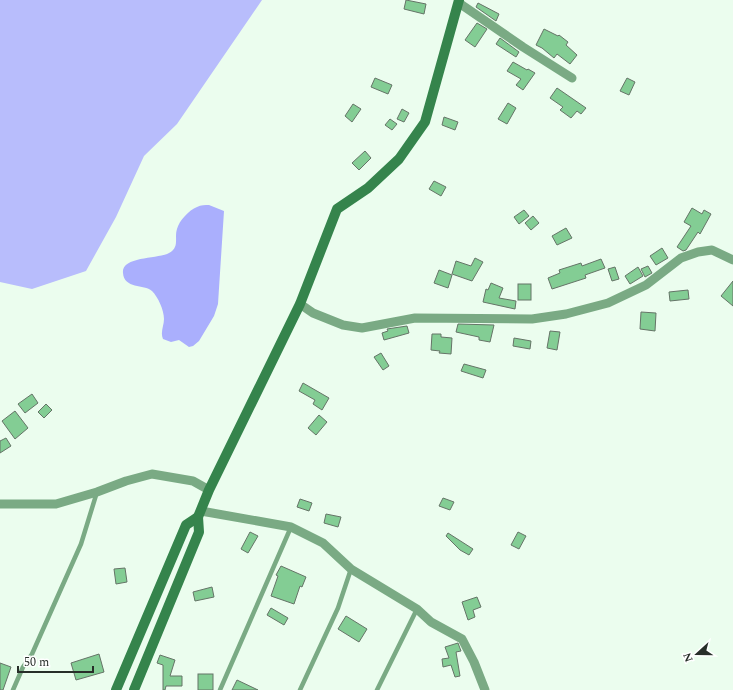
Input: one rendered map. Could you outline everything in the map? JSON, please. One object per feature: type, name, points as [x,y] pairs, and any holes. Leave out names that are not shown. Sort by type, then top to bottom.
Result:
[{"type":"main road","points":[[134,690],[199,532],[200,514],[209,490],[300,304],[337,209],[368,188],[399,159],[426,122],[459,1]]},
{"type":"main road","points":[[116,690],[186,525],[200,514]]},
{"type":"street","points":[[459,1],[523,47],[572,78]]},
{"type":"street","points":[[300,304],[313,313],[343,325],[362,328],[415,318],[532,319],[566,314],[608,303],[646,285],[681,258],[698,252],[712,250],[733,260]]},
{"type":"street","points":[[0,504],[56,504],[152,474],[193,481],[209,490]]},
{"type":"street","points":[[200,514],[291,526],[323,543],[351,569],[417,609],[431,622],[462,639],[474,662],[485,690]]},
{"type":"lane","points":[[13,690],[23,667],[32,654],[81,544],[97,492]]},
{"type":"lane","points":[[220,690],[291,526]]},
{"type":"lane","points":[[300,690],[338,608],[351,569]]},
{"type":"lane","points":[[377,690],[417,609]]},
{"type":"shaded area","points":[[0,0],[262,0],[177,124],[144,156],[116,217],[86,271],[32,289],[0,282]]},
{"type":"shaded area","points":[[202,205],[209,205],[224,211],[218,304],[214,316],[199,341],[193,346],[189,347],[179,340],[171,342],[163,339],[162,334],[164,315],[156,297],[152,291],[127,282],[123,273],[124,268],[134,261],[164,255],[172,251],[176,245],[176,232],[182,219],[194,208]]},
{"type":"building","points":[[406,0],[426,4],[424,14],[404,9]]},
{"type":"building","points":[[478,3],[499,14],[496,21],[476,7]]},
{"type":"building","points":[[477,23],[487,29],[475,47],[465,40]]},
{"type":"building","points":[[544,29],[558,36],[559,35],[568,42],[566,45],[577,55],[570,64],[557,54],[554,58],[536,45]]},
{"type":"building","points":[[500,38],[519,52],[516,57],[496,44]]},
{"type":"building","points":[[513,62],[535,73],[523,90],[516,85],[521,79],[507,71]]},
{"type":"building","points":[[375,78],[392,85],[388,94],[371,87]]},
{"type":"building","points":[[627,78],[635,82],[629,95],[620,91]]},
{"type":"building","points":[[557,88],[586,108],[581,114],[577,111],[571,118],[560,110],[563,107],[550,98]]},
{"type":"building","points":[[508,103],[516,108],[507,124],[498,119]]},
{"type":"building","points":[[353,104],[361,109],[352,122],[345,116]]},
{"type":"building","points":[[402,109],[409,113],[404,122],[397,119]]},
{"type":"building","points":[[444,117],[458,122],[455,130],[442,125]]},
{"type":"building","points":[[390,119],[397,124],[392,130],[385,125]]},
{"type":"building","points":[[365,151],[371,158],[359,170],[352,163]]},
{"type":"building","points":[[434,181],[446,187],[441,196],[429,189]]},
{"type":"building","points":[[692,208],[702,214],[704,210],[711,214],[700,234],[698,232],[686,250],[683,251],[677,247],[691,226],[684,222]]},
{"type":"building","points":[[524,210],[529,216],[519,224],[514,217]]},
{"type":"building","points":[[533,216],[539,223],[531,230],[525,223]]},
{"type":"building","points":[[566,228],[572,238],[557,245],[552,236]]},
{"type":"building","points":[[662,248],[668,258],[656,265],[650,256]]},
{"type":"building","points":[[475,258],[483,262],[472,281],[452,274],[456,261],[471,266]]},
{"type":"building","points":[[601,259],[605,268],[585,275],[586,278],[552,289],[548,278],[560,273],[559,270],[581,263],[582,266]]},
{"type":"building","points":[[648,266],[652,273],[645,277],[641,269]]},
{"type":"building","points":[[615,267],[619,279],[612,281],[608,269]]},
{"type":"building","points":[[638,267],[643,276],[630,284],[625,276]]},
{"type":"building","points":[[439,270],[452,275],[448,288],[434,283]]},
{"type":"building","points":[[733,281],[733,306],[721,296]]},
{"type":"building","points":[[491,283],[503,288],[499,298],[516,301],[515,309],[483,302],[486,289],[488,290]]},
{"type":"building","points":[[518,284],[531,284],[531,300],[518,300]]},
{"type":"building","points":[[688,290],[689,299],[670,301],[669,292]]},
{"type":"building","points":[[641,312],[656,313],[655,331],[640,329]]},
{"type":"building","points":[[458,324],[494,325],[490,342],[479,340],[479,337],[456,332]]},
{"type":"building","points":[[407,326],[409,333],[384,340],[382,333],[388,331],[387,329]]},
{"type":"building","points":[[550,331],[560,332],[557,350],[547,348]]},
{"type":"building","points":[[432,334],[441,334],[441,337],[452,338],[451,354],[439,353],[440,351],[431,350]]},
{"type":"building","points":[[514,338],[531,341],[530,349],[513,346]]},
{"type":"building","points":[[381,353],[389,366],[383,370],[374,357]]},
{"type":"building","points":[[464,364],[486,370],[483,378],[461,371]]},
{"type":"building","points":[[303,383],[329,398],[322,410],[313,404],[315,400],[299,391]]},
{"type":"building","points":[[32,394],[38,403],[25,413],[18,404]]},
{"type":"building","points":[[46,404],[52,410],[44,418],[38,412]]},
{"type":"building","points":[[15,411],[28,428],[15,439],[2,421]]},
{"type":"building","points":[[319,415],[327,422],[316,435],[308,428]]},
{"type":"building","points":[[6,438],[11,446],[0,453],[0,441]]},
{"type":"building","points":[[443,498],[454,502],[450,510],[439,506]]},
{"type":"building","points":[[300,499],[312,503],[309,511],[297,507]]},
{"type":"building","points":[[326,514],[341,517],[338,527],[324,523]]},
{"type":"building","points":[[250,532],[258,536],[248,553],[241,549]]},
{"type":"building","points":[[518,532],[526,536],[519,549],[511,545]]},
{"type":"building","points":[[448,533],[473,549],[469,555],[460,550],[446,536]]},
{"type":"building","points":[[281,566],[306,577],[302,587],[300,586],[294,604],[271,596],[278,576],[276,575]]},
{"type":"building","points":[[125,568],[127,582],[116,584],[114,569]]},
{"type":"building","points":[[212,587],[214,597],[195,601],[193,592]]},
{"type":"building","points":[[477,597],[481,607],[473,610],[475,617],[468,620],[462,602]]},
{"type":"building","points":[[271,608],[288,618],[284,625],[267,615]]},
{"type":"building","points":[[346,616],[367,629],[359,642],[338,629]]},
{"type":"building","points":[[458,643],[461,651],[456,652],[460,676],[455,677],[451,665],[443,667],[442,659],[449,658],[445,647]]},
{"type":"building","points":[[99,654],[104,672],[76,680],[71,663]]},
{"type":"building","points":[[160,655],[175,660],[170,676],[182,676],[182,686],[166,686],[165,690],[163,690],[163,665],[157,663]]},
{"type":"building","points":[[0,663],[11,667],[3,690],[0,690]]},
{"type":"building","points":[[198,674],[213,674],[213,690],[198,690]]},
{"type":"building","points":[[237,680],[258,690],[232,690]]}]
